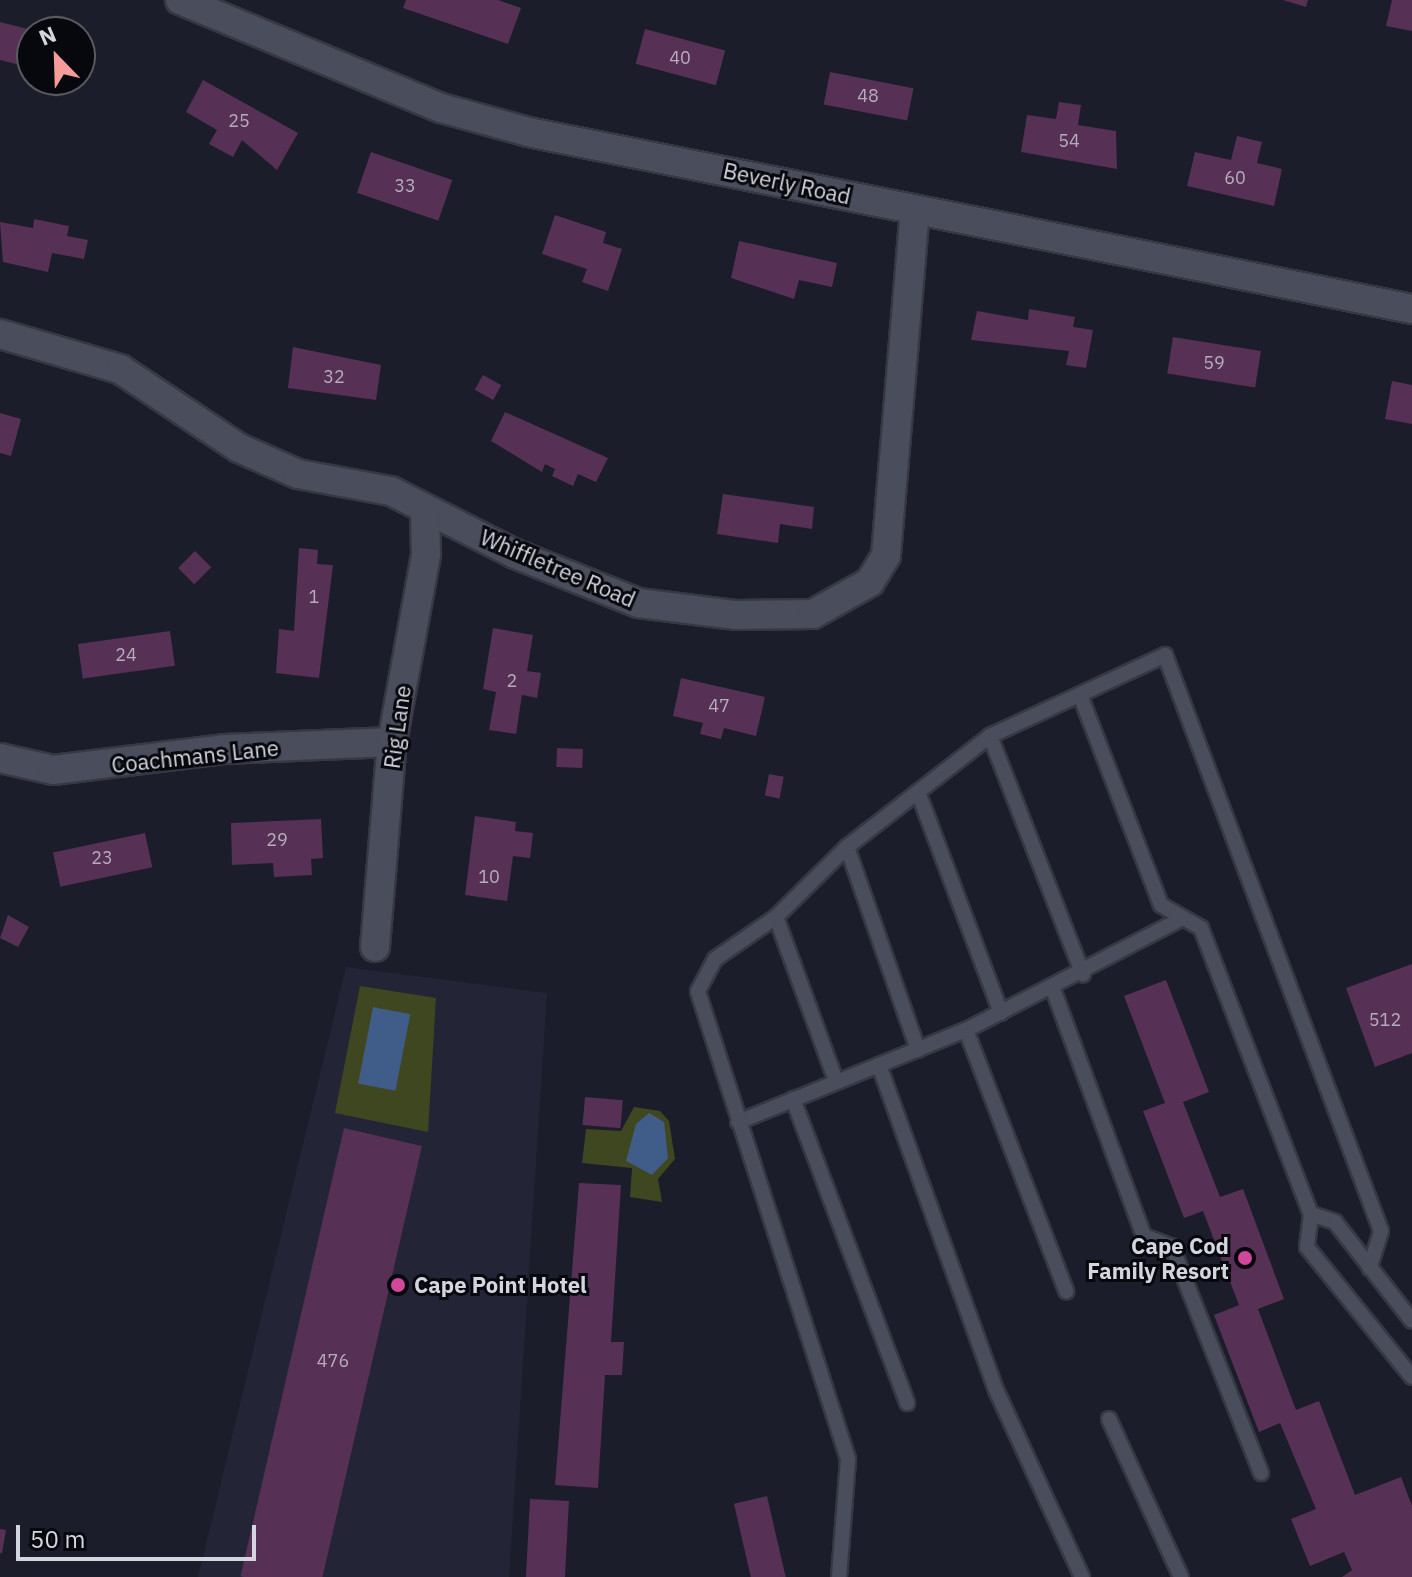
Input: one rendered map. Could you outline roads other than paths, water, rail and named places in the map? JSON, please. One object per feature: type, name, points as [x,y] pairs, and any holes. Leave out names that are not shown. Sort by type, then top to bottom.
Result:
[{"type":"street","name":"Beverly Road","points":[[180,0],[441,108],[915,210],[1412,309]]},
{"type":"street","name":"Whiffletree Road","points":[[0,334],[120,369],[239,448],[298,474],[366,483],[638,603],[783,617],[813,614],[854,595],[886,555],[915,210]]},
{"type":"street","name":"Rig Lane","points":[[375,947],[392,742],[426,554],[425,509]]},
{"type":"street","name":"Coachmans Lane","points":[[0,758],[53,770],[224,749],[392,742]]},
{"type":"lane","points":[[839,1577],[848,1459],[698,991],[715,959],[776,917],[847,847],[990,736],[1165,655],[1381,1231],[1370,1268]]},
{"type":"lane","points":[[1080,695],[1161,905],[1201,928],[1311,1214],[1307,1247],[1412,1377]]},
{"type":"lane","points":[[990,736],[1083,975]]},
{"type":"lane","points":[[918,792],[1001,1013]]},
{"type":"lane","points":[[847,847],[918,1050]]},
{"type":"lane","points":[[776,917],[836,1081]]},
{"type":"lane","points":[[738,1122],[966,1030],[1083,975],[1183,918]]},
{"type":"lane","points":[[1053,989],[1144,1236],[1172,1247],[1261,1473]]},
{"type":"lane","points":[[966,1030],[1066,1291]]},
{"type":"lane","points":[[879,1065],[997,1392],[1082,1577]]},
{"type":"lane","points":[[793,1099],[907,1403]]},
{"type":"lane","points":[[1311,1214],[1335,1222],[1412,1321]]},
{"type":"lane","points":[[1109,1419],[1181,1577]]},
{"type":"water","points":[[373,1007],[410,1014],[395,1091],[358,1084]]},
{"type":"water","points":[[649,1113],[664,1122],[668,1158],[652,1175],[626,1161],[636,1124]]},
{"type":"place","name":"Cape Cod Family Resort","points":[[1245,1258]]},
{"type":"place","name":"Cape Point Hotel","points":[[398,1285]]}]
